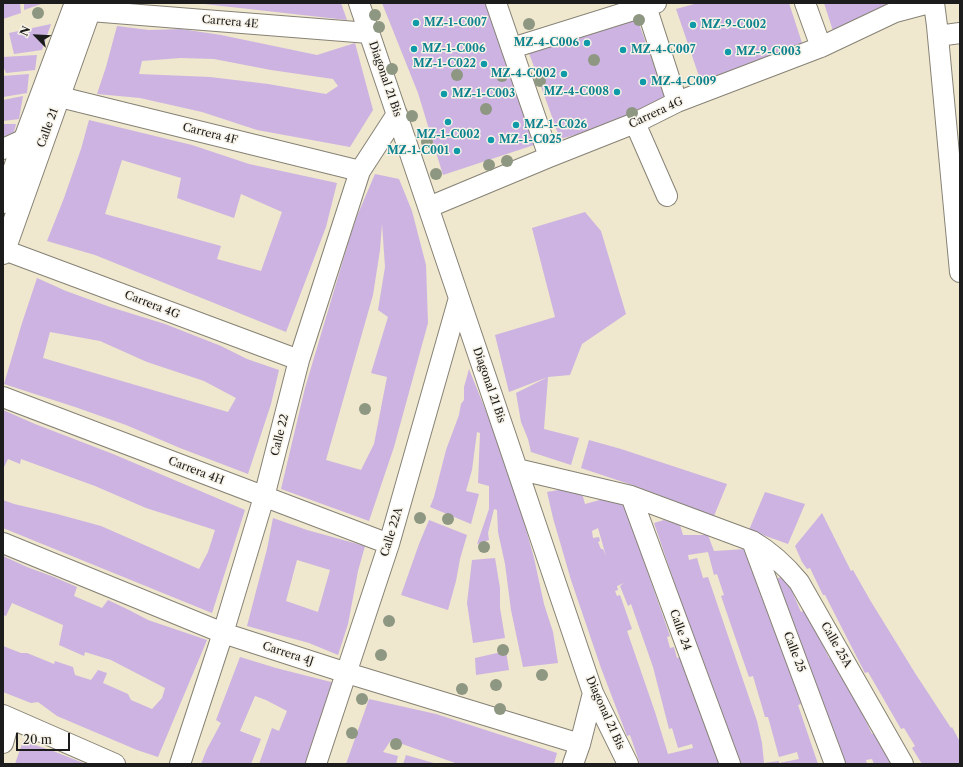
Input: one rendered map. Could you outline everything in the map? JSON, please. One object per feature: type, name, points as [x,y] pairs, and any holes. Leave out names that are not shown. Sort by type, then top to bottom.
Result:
[{"type":"main road","name":"Calle 21","points":[[4,252],[60,97],[86,6]]},
{"type":"main road","name":"Calle 21","points":[[3,202],[25,139],[86,6]]},
{"type":"street","name":"Diagonal 21 Bis","points":[[359,3],[593,693],[628,764]]},
{"type":"street","points":[[496,3],[549,157]]},
{"type":"street","points":[[805,3],[821,47]]},
{"type":"street","name":"Carrera 4G","points":[[429,207],[635,123],[677,102],[821,47],[894,7],[929,3]]},
{"type":"street","points":[[934,3],[958,229],[960,272]]},
{"type":"street","points":[[512,48],[649,4],[677,102]]},
{"type":"street","name":"Carrera 4E","points":[[86,6],[369,34]]},
{"type":"street","points":[[938,36],[960,34]]},
{"type":"street","name":"Carrera 4F","points":[[60,97],[360,171]]},
{"type":"street","name":"Calle 22","points":[[180,764],[223,633],[264,497],[299,360],[360,171],[397,114]]},
{"type":"street","points":[[635,123],[667,196]]},
{"type":"street","points":[[3,149],[25,139],[47,132]]},
{"type":"street","name":"Carrera 4G","points":[[4,252],[299,360]]},
{"type":"street","name":"Calle 22A","points":[[316,764],[389,544],[459,298]]},
{"type":"street","name":"Carrera 4H","points":[[3,397],[389,544]]},
{"type":"street","name":"Calle 25A","points":[[517,469],[631,496],[752,541],[766,549],[784,564],[800,582],[903,764]]},
{"type":"street","name":"Calle 24","points":[[631,496],[730,764]]},
{"type":"street","name":"Calle 25","points":[[752,541],[836,764]]},
{"type":"street","name":"Carrera 4J","points":[[3,543],[223,633],[580,744]]},
{"type":"street","points":[[573,764],[580,744],[593,693]]},
{"type":"street","points":[[3,743],[7,717],[115,764]]},
{"type":"building","points":[[3,3],[20,3],[21,13],[3,19]]},
{"type":"building","points":[[24,3],[44,3],[24,10]]},
{"type":"building","points":[[341,3],[347,20],[204,4]]},
{"type":"building","points":[[382,3],[486,3],[537,144],[443,175],[418,93]]},
{"type":"building","points":[[698,3],[789,3],[802,43],[701,82],[676,9]]},
{"type":"building","points":[[824,3],[885,3],[886,12],[833,31]]},
{"type":"building","points":[[636,15],[666,100],[579,134],[560,139],[529,53]]},
{"type":"building","points":[[51,24],[42,50],[14,54],[9,33]]},
{"type":"building","points":[[117,26],[149,30],[181,29],[221,35],[317,55],[355,43],[373,110],[350,147],[257,130],[202,112],[140,98],[97,94]],"holes":[[[180,58],[214,59],[271,70],[333,79],[338,86],[326,94],[268,84],[210,77],[139,74],[142,61]]]},
{"type":"building","points":[[37,55],[35,70],[6,73],[3,66],[3,57]]},
{"type":"building","points":[[29,74],[27,93],[3,97],[3,76]]},
{"type":"building","points":[[23,96],[19,119],[3,121],[3,100]]},
{"type":"building","points":[[89,120],[192,145],[249,164],[337,183],[326,227],[286,332],[95,255],[47,241],[81,149]],"holes":[[[122,160],[181,178],[177,198],[234,218],[241,194],[282,212],[261,271],[217,259],[221,246],[105,214]]]},
{"type":"building","points":[[3,124],[16,124],[14,132],[3,137]]},
{"type":"building","points":[[375,174],[399,179],[412,211],[426,265],[428,323],[394,447],[369,521],[281,489],[305,388],[357,216]],"holes":[[[382,224],[385,267],[378,310],[388,317],[371,373],[387,377],[374,444],[361,470],[326,460],[373,295],[380,250]]]},
{"type":"building","points":[[585,212],[601,231],[626,314],[582,344],[570,375],[548,377],[509,392],[495,335],[555,317],[532,228]]},
{"type":"building","points":[[37,278],[66,291],[110,307],[165,324],[221,346],[247,359],[279,370],[271,404],[248,474],[180,448],[126,425],[4,384]],"holes":[[[50,332],[100,341],[147,362],[204,381],[236,398],[228,412],[43,358]]]},
{"type":"building","points":[[469,369],[509,468],[534,558],[544,604],[553,632],[558,663],[523,667],[511,610],[505,564],[498,532],[497,510],[494,509],[488,533],[489,540],[477,544],[489,509],[489,486],[478,483],[480,433],[477,432],[472,470],[466,491],[479,494],[471,524],[430,507],[446,450],[459,415],[461,404],[464,400],[464,387]]},
{"type":"building","points":[[548,377],[544,429],[579,438],[571,465],[531,452],[528,439],[521,422],[516,393]]},
{"type":"building","points":[[3,410],[113,454],[245,510],[212,613],[3,528],[3,500],[101,526],[199,569],[208,552],[215,530],[146,508],[95,486],[21,459],[20,464],[8,459],[3,469]]},
{"type":"building","points":[[589,440],[727,484],[714,516],[635,486],[581,468]]},
{"type":"building","points":[[564,489],[582,493],[585,504],[607,498],[627,507],[635,536],[670,636],[667,637],[670,648],[674,647],[677,658],[680,657],[687,677],[690,676],[721,764],[640,764],[630,735],[627,736],[601,668],[571,580],[547,492]],"holes":[[[598,528],[606,556],[598,542],[600,541],[599,537],[593,538],[592,531]],[[624,583],[620,586],[628,606],[631,604],[653,667],[669,729],[672,728],[678,748],[692,744],[693,748],[668,754],[627,631],[632,629],[620,595],[617,596],[615,591],[618,590],[617,586]]]},
{"type":"building","points":[[765,492],[805,504],[788,544],[749,530]]},
{"type":"building","points":[[822,513],[851,571],[853,570],[915,673],[951,728],[952,727],[960,742],[960,764],[922,764],[912,748],[915,746],[904,728],[901,729],[868,672],[865,673],[810,568],[807,569],[802,562],[795,546]]},
{"type":"building","points":[[273,518],[307,530],[365,546],[358,571],[348,624],[338,655],[309,643],[247,626],[267,549]],"holes":[[[297,560],[330,570],[318,612],[286,601]]]},
{"type":"building","points":[[429,520],[467,535],[448,610],[401,595]]},
{"type":"building","points":[[664,520],[680,525],[683,535],[708,535],[714,551],[746,549],[801,704],[798,705],[818,764],[736,764],[654,523]],"holes":[[[708,552],[714,575],[717,574],[724,595],[721,596],[749,677],[753,676],[765,717],[768,717],[779,757],[797,752],[799,759],[779,763],[779,761],[764,763],[762,743],[757,721],[708,577],[703,578],[697,558],[689,560],[688,555]]]},
{"type":"building","points":[[3,556],[77,587],[74,596],[102,608],[108,600],[148,620],[207,640],[158,757],[137,750],[57,716],[38,702],[31,703],[3,692],[3,646],[21,653],[27,653],[54,664],[55,661],[73,667],[75,675],[91,680],[98,670],[107,673],[103,683],[128,694],[131,700],[152,709],[162,698],[165,688],[111,660],[85,652],[84,656],[59,645],[63,625],[12,603],[6,616],[3,615]]},
{"type":"building","points":[[495,558],[500,588],[500,608],[505,638],[473,643],[467,603],[472,560]]},
{"type":"building","points":[[785,575],[801,612],[806,609],[829,658],[832,657],[839,674],[843,672],[872,734],[878,731],[894,764],[874,764],[872,759],[866,760],[867,764],[841,764],[774,580]]},
{"type":"building","points":[[506,651],[509,670],[476,675],[475,658]]},
{"type":"building","points":[[240,657],[335,683],[306,764],[259,764],[272,728],[279,731],[287,711],[255,696],[240,731],[261,739],[251,764],[201,764],[221,723],[216,720]]},
{"type":"building","points":[[369,699],[436,714],[557,753],[554,764],[458,764],[391,740],[383,752],[398,756],[396,764],[346,764]]},
{"type":"building","points":[[23,741],[53,751],[86,764],[15,764]]},
{"type":"building","points":[[406,755],[437,764],[403,764]]},
{"type":"place","name":"MZ-1-C007","points":[[416,23]]},
{"type":"place","name":"MZ-9-C002","points":[[693,25]]},
{"type":"place","name":"MZ-4-C006","points":[[587,43]]},
{"type":"place","name":"MZ-1-C006","points":[[414,49]]},
{"type":"place","name":"MZ-4-C007","points":[[623,50]]},
{"type":"place","name":"MZ-9-C003","points":[[728,52]]},
{"type":"place","name":"MZ-1-C022","points":[[484,64]]},
{"type":"place","name":"MZ-4-C002","points":[[564,74]]},
{"type":"place","name":"MZ-4-C009","points":[[643,82]]},
{"type":"place","name":"MZ-4-C008","points":[[617,92]]},
{"type":"place","name":"MZ-1-C003","points":[[444,94]]},
{"type":"place","name":"MZ-1-C002","points":[[448,122]]},
{"type":"place","name":"MZ-1-C026","points":[[516,125]]},
{"type":"place","name":"MZ-1-C025","points":[[491,140]]},
{"type":"place","name":"MZ-1-C001","points":[[457,151]]}]
